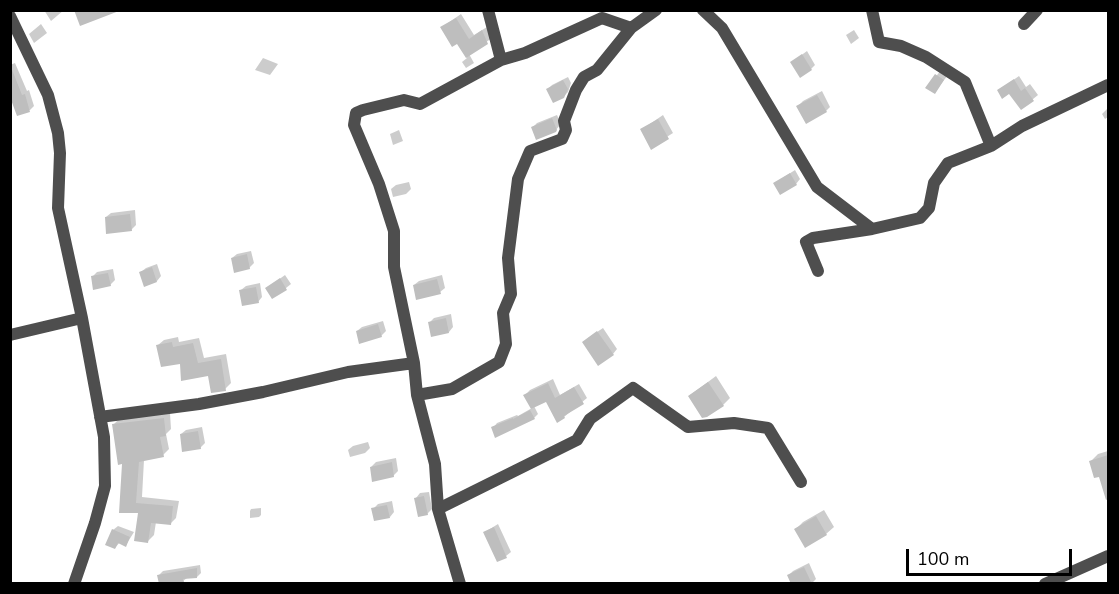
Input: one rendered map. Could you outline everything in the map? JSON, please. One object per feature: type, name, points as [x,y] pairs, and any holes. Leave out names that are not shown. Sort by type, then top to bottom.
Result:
[{"type":"street","points":[[488,10],[501,60]]},
{"type":"street","points":[[417,394],[452,389],[499,362],[507,344],[503,313],[510,294],[508,258],[518,179],[530,151],[562,139],[566,130],[564,120],[584,77],[597,70],[631,28],[656,10]]},
{"type":"street","points":[[703,10],[722,28],[817,187],[872,229]]},
{"type":"street","points":[[872,10],[879,42],[901,46],[926,57],[965,82],[991,146]]},
{"type":"street","points":[[1024,24],[1037,10]]},
{"type":"street","points":[[460,584],[438,509],[435,464],[417,394],[414,363],[394,267],[394,231],[380,184],[354,125],[356,113],[404,100],[420,104],[501,60],[525,53],[602,18],[631,28]]},
{"type":"street","points":[[12,22],[48,95],[58,133],[60,153],[58,208],[82,318],[104,437],[105,486],[74,584]]},
{"type":"street","points":[[818,271],[806,242],[813,238],[872,229],[920,218],[930,208],[934,183],[948,163],[991,146],[1022,126],[1108,85]]},
{"type":"street","points":[[10,335],[82,318]]},
{"type":"street","points":[[100,417],[199,404],[348,372],[414,363]]},
{"type":"street","points":[[438,509],[577,440],[590,420],[633,388],[688,427],[734,423],[768,428],[801,482]]},
{"type":"street","points":[[1046,584],[1108,556]]},
{"type":"building","points":[[74,10],[119,10],[119,11],[80,26]]},
{"type":"building","points":[[456,18],[469,39],[482,30],[488,44],[466,58],[457,44],[452,47],[440,27]]},
{"type":"building","points":[[802,54],[812,70],[800,78],[790,62]]},
{"type":"building","points":[[11,67],[22,95],[25,94],[30,112],[17,116],[10,97]]},
{"type":"building","points":[[935,74],[944,80],[935,94],[925,88]]},
{"type":"building","points":[[1014,79],[1021,91],[1025,88],[1034,101],[1021,110],[1009,94],[1002,99],[997,90]]},
{"type":"building","points":[[563,80],[568,89],[564,98],[553,103],[546,89]]},
{"type":"building","points":[[817,95],[827,112],[806,124],[796,106]]},
{"type":"building","points":[[552,118],[556,132],[536,140],[531,127]]},
{"type":"building","points":[[658,119],[669,139],[651,150],[640,129]]},
{"type":"building","points":[[790,173],[797,185],[780,195],[773,183]]},
{"type":"building","points":[[130,214],[132,231],[106,234],[105,217]]},
{"type":"building","points":[[247,254],[250,269],[234,273],[231,258]]},
{"type":"building","points":[[152,267],[157,282],[144,287],[139,272]]},
{"type":"building","points":[[108,273],[111,286],[93,290],[91,276]]},
{"type":"building","points":[[280,278],[287,290],[272,299],[265,288]]},
{"type":"building","points":[[437,279],[441,294],[416,300],[413,285]]},
{"type":"building","points":[[256,287],[259,303],[242,306],[239,290]]},
{"type":"building","points":[[446,318],[449,333],[431,337],[428,322]]},
{"type":"building","points":[[378,324],[382,337],[359,344],[356,331]]},
{"type":"building","points":[[597,331],[614,355],[598,366],[582,342]]},
{"type":"building","points":[[172,342],[173,347],[193,343],[198,363],[221,359],[226,391],[211,393],[208,376],[181,381],[180,364],[161,367],[156,345]]},
{"type":"building","points":[[708,382],[724,406],[702,418],[688,396]]},
{"type":"building","points":[[548,383],[555,398],[574,387],[584,404],[557,423],[546,402],[531,409],[523,395]]},
{"type":"building","points":[[530,410],[535,419],[495,438],[491,427]]},
{"type":"building","points":[[164,418],[166,436],[160,437],[164,457],[139,462],[136,503],[173,506],[171,525],[151,523],[148,543],[134,541],[138,513],[119,513],[122,464],[118,465],[112,424]]},
{"type":"building","points":[[198,431],[201,449],[182,452],[180,434]]},
{"type":"building","points":[[1108,455],[1108,499],[1106,500],[1099,477],[1094,478],[1089,461]]},
{"type":"building","points":[[392,462],[394,477],[372,482],[370,467]]},
{"type":"building","points":[[424,496],[428,515],[418,517],[414,498]]},
{"type":"building","points":[[387,505],[390,518],[374,521],[371,508]]},
{"type":"building","points":[[816,516],[827,535],[805,548],[794,529]]},
{"type":"building","points":[[494,527],[507,558],[497,562],[483,532]]},
{"type":"building","points":[[112,529],[130,537],[126,547],[118,543],[115,549],[105,545]]},
{"type":"building","points":[[804,567],[812,584],[791,584],[787,575]]},
{"type":"building","points":[[197,568],[197,578],[183,579],[184,582],[177,584],[159,584],[157,575]]}]
